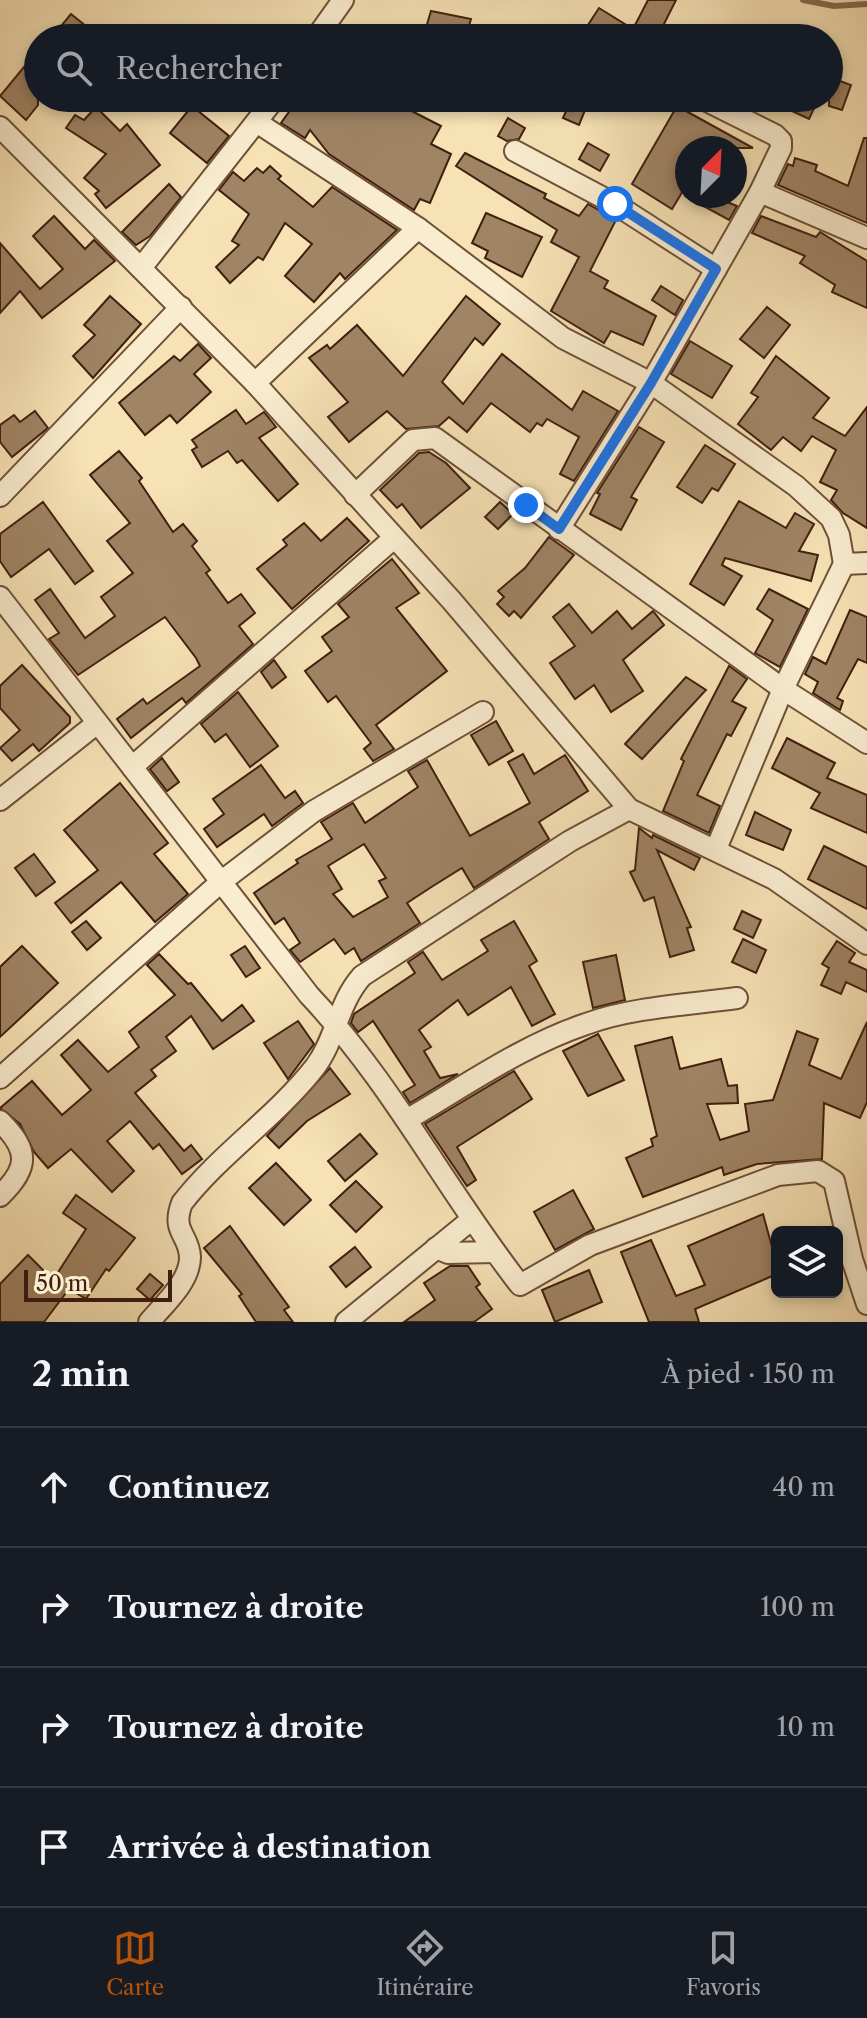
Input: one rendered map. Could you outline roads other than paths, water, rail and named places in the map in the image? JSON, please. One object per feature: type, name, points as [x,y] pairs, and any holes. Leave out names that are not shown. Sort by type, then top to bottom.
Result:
[{"type":"street","points":[[326,24],[343,0]]},
{"type":"street","points":[[141,268],[265,112]]},
{"type":"street","points":[[559,529],[651,383],[760,192],[781,141],[727,112]]},
{"type":"street","points":[[258,123],[418,228],[563,338],[651,383],[821,506],[839,535],[844,564],[783,689],[716,849]]},
{"type":"street","points":[[0,127],[255,383],[452,601],[629,809],[716,849],[809,900],[867,944]]},
{"type":"street","points":[[515,151],[615,204],[716,269]]},
{"type":"street","points":[[760,192],[867,238]]},
{"type":"street","points":[[255,383],[418,228]]},
{"type":"street","points":[[0,496],[181,307]]},
{"type":"street","points":[[355,495],[413,440],[435,438],[783,689],[867,743]]},
{"type":"street","points":[[132,767],[394,538]]},
{"type":"street","points":[[844,564],[867,563]]},
{"type":"street","points":[[0,597],[309,995],[352,1041],[408,1119],[471,1220],[520,1285],[590,1245],[778,1175],[818,1171],[834,1181],[852,1259],[867,1304]]},
{"type":"street","points":[[0,1078],[222,881],[314,811],[483,712]]},
{"type":"street","points":[[0,800],[96,724]]},
{"type":"street","points":[[151,1321],[181,1284],[189,1268],[190,1254],[177,1227],[182,1203],[313,1069],[330,1041],[334,1022],[349,990],[377,964],[570,841],[629,809]]},
{"type":"street","points":[[408,1119],[530,1048],[584,1024],[612,1016],[737,998]]},
{"type":"street","points":[[0,1121],[16,1137],[23,1164],[15,1182],[0,1196]]},
{"type":"street","points":[[346,1322],[471,1220]]},
{"type":"street","points":[[436,1248],[448,1253],[495,1252]]},
{"type":"waterway","points":[[803,0],[834,6],[867,4]]}]
